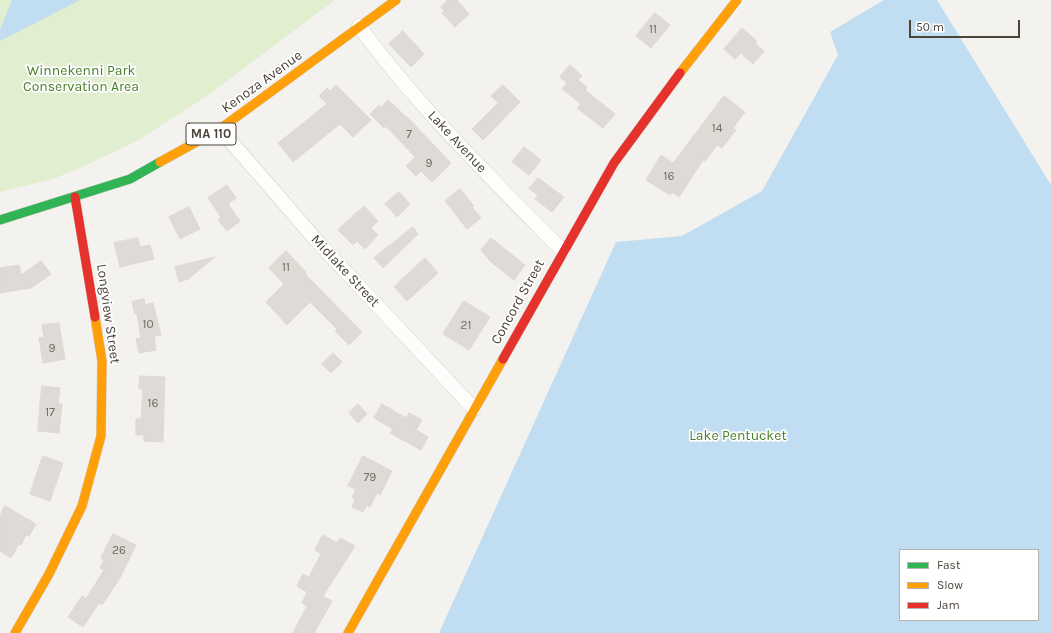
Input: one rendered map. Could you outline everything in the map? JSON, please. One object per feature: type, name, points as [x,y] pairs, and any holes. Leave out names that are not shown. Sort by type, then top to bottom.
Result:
[{"type":"main road","name":"Kenoza Avenue","points":[[0,220],[130,179],[220,129],[396,0]]},
{"type":"main road","name":"Concord Street","points":[[348,633],[614,162],[737,0]]},
{"type":"main road","name":"Longview Street","points":[[15,633],[49,574],[82,506],[101,436],[102,361],[75,197]]},
{"type":"street","name":"Lake Avenue","points":[[359,26],[388,64],[442,126],[563,251]]},
{"type":"street","name":"Midlake Street","points":[[220,129],[316,240],[474,409]]},
{"type":"green space","name":"Winnekenni Park Conservation Area","points":[[0,0],[335,0],[210,94],[137,141],[53,179],[0,192]]},
{"type":"water","points":[[12,0],[80,0],[0,41],[0,30]]},
{"type":"water","name":"Lake Pentucket","points":[[884,0],[937,0],[1051,185],[1051,633],[439,633],[616,242],[682,236],[762,191],[838,55],[830,32]]},
{"type":"building","points":[[448,0],[457,0],[469,14],[455,27],[442,13],[444,11],[441,7]]},
{"type":"building","points":[[655,13],[670,25],[651,48],[636,36]]},
{"type":"building","points":[[742,28],[757,41],[755,44],[764,51],[753,64],[741,53],[735,59],[724,49]]},
{"type":"building","points":[[403,31],[424,54],[411,67],[389,44]]},
{"type":"building","points":[[570,65],[582,76],[578,80],[587,87],[585,90],[615,114],[603,128],[577,108],[581,104],[562,89],[567,83],[560,77]]},
{"type":"building","points":[[336,85],[371,120],[353,137],[340,124],[293,162],[278,143],[327,104],[319,96],[327,88],[330,91]]},
{"type":"building","points":[[503,85],[520,102],[483,140],[472,129],[498,103],[491,96]]},
{"type":"building","points":[[724,96],[745,112],[733,128],[736,130],[722,148],[717,145],[705,161],[703,160],[679,197],[672,192],[670,195],[646,180],[661,155],[673,163]]},
{"type":"building","points":[[388,100],[411,121],[451,163],[432,182],[421,171],[416,176],[406,166],[415,157],[386,126],[384,128],[370,114],[379,105],[381,107]]},
{"type":"building","points":[[524,147],[541,160],[529,175],[512,162]]},
{"type":"building","points":[[538,178],[564,197],[552,212],[535,199],[538,195],[529,189]]},
{"type":"building","points":[[227,185],[236,198],[228,204],[240,221],[227,231],[218,220],[221,217],[208,198]]},
{"type":"building","points":[[460,189],[474,206],[472,207],[481,218],[467,229],[445,201]]},
{"type":"building","points":[[399,192],[410,204],[397,217],[385,204]]},
{"type":"building","points":[[364,206],[378,221],[371,228],[378,235],[365,249],[357,241],[353,245],[338,230]]},
{"type":"building","points":[[189,207],[200,229],[180,239],[169,217]]},
{"type":"building","points":[[413,227],[418,234],[383,268],[374,258]]},
{"type":"building","points":[[138,238],[140,247],[150,245],[154,259],[120,267],[114,243]]},
{"type":"building","points":[[491,238],[525,265],[514,280],[491,262],[481,250]]},
{"type":"building","points":[[286,251],[306,272],[305,274],[362,332],[349,345],[335,331],[337,329],[310,302],[287,325],[266,302],[284,284],[269,268]]},
{"type":"building","points":[[215,257],[188,279],[179,282],[175,267]]},
{"type":"building","points":[[425,258],[438,273],[407,301],[394,287]]},
{"type":"building","points":[[41,261],[51,274],[31,288],[0,293],[0,268],[19,265],[21,275]]},
{"type":"building","points":[[144,299],[145,305],[153,303],[161,335],[154,336],[156,350],[139,353],[136,339],[141,338],[137,314],[135,314],[132,302]]},
{"type":"building","points":[[464,301],[490,317],[469,350],[443,334]]},
{"type":"building","points":[[59,323],[65,359],[43,363],[39,338],[44,337],[42,325]]},
{"type":"building","points":[[333,353],[342,362],[331,373],[322,364]]},
{"type":"building","points":[[140,376],[165,377],[163,442],[144,441],[144,435],[136,435],[136,419],[141,419],[143,389],[139,389]]},
{"type":"building","points":[[42,386],[60,388],[58,404],[62,404],[59,433],[38,431]]},
{"type":"building","points":[[358,404],[367,414],[358,423],[349,413]]},
{"type":"building","points":[[382,404],[406,418],[409,413],[422,420],[416,430],[428,437],[421,450],[390,433],[393,429],[374,418]]},
{"type":"building","points":[[43,456],[63,463],[50,501],[30,494]]},
{"type":"building","points":[[363,456],[392,471],[380,495],[377,493],[370,507],[367,505],[363,512],[352,507],[355,499],[352,497],[356,489],[348,486]]},
{"type":"building","points":[[5,506],[36,524],[29,536],[26,535],[21,545],[19,544],[11,558],[0,551],[0,516]]},
{"type":"building","points":[[113,534],[136,545],[120,578],[102,605],[99,603],[83,627],[68,617],[82,596],[86,599],[104,570],[100,568],[104,560],[101,558]]},
{"type":"building","points":[[323,535],[337,543],[340,538],[355,546],[323,596],[332,601],[314,633],[293,633],[307,606],[302,603],[307,592],[297,586],[303,574],[309,577],[321,554],[315,550]]},
{"type":"traffic: fast","points":[[0,220],[130,179],[160,162]]},
{"type":"traffic: slow","points":[[160,162],[220,129],[396,0]]},
{"type":"traffic: slow","points":[[680,73],[737,0]]},
{"type":"traffic: slow","points":[[15,633],[49,574],[82,506],[101,436],[102,361],[95,317]]},
{"type":"traffic: slow","points":[[348,633],[503,359]]},
{"type":"traffic: jam","points":[[503,359],[614,163],[680,73]]},
{"type":"traffic: jam","points":[[75,197],[95,317]]}]
